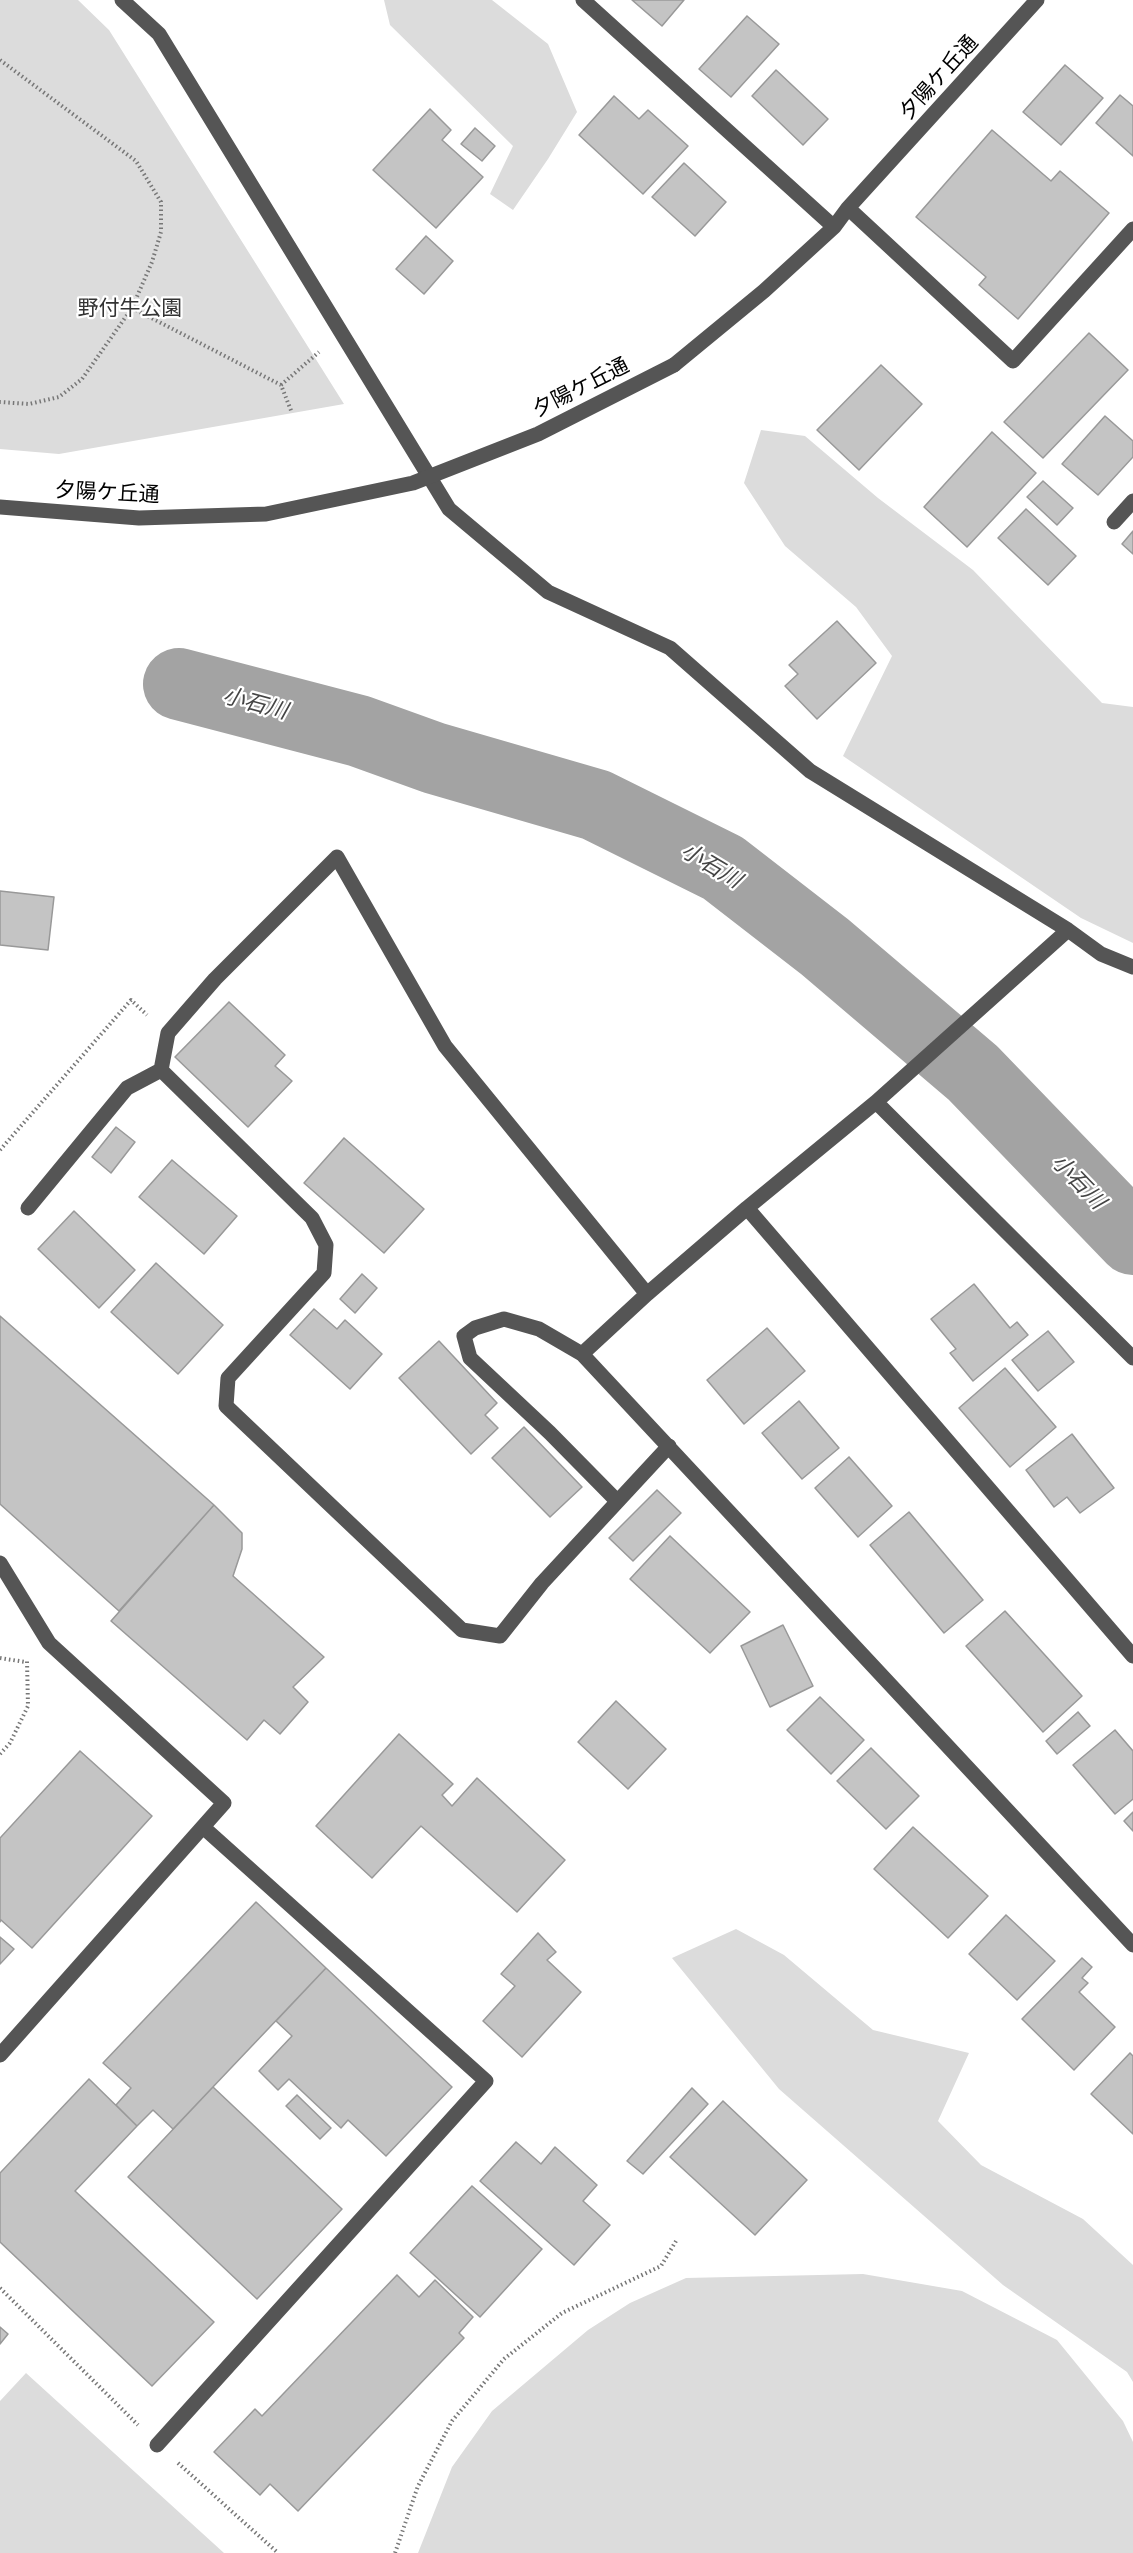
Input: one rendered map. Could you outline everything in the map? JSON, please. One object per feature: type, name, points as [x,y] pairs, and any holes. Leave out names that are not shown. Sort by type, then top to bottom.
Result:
[{"type":"street","points":[[122,0],[159,34],[448,509],[548,592],[670,648],[810,771],[1068,930],[1101,954],[1133,967]]},
{"type":"street","points":[[583,0],[834,227]]},
{"type":"street","name":"夕陽ケ丘通","points":[[0,507],[139,518],[266,514],[412,483],[538,434],[674,365],[764,291],[834,227],[848,208],[1037,0]]},
{"type":"street","points":[[848,208],[1013,361],[1133,229]]},
{"type":"street","points":[[1114,522],[1133,501]]},
{"type":"street","points":[[161,1070],[168,1034],[215,979],[337,857],[445,1046],[647,1294]]},
{"type":"street","points":[[582,1354],[647,1294],[747,1208],[912,1071],[1068,930]]},
{"type":"street","points":[[28,1208],[127,1088],[161,1070]]},
{"type":"street","points":[[161,1070],[312,1218],[326,1245],[324,1273],[228,1378],[226,1406],[462,1630],[500,1636],[543,1583],[669,1446]]},
{"type":"street","points":[[876,1102],[1133,1358]]},
{"type":"street","points":[[747,1208],[1133,1656]]},
{"type":"street","points":[[617,1501],[550,1433],[470,1358],[464,1336],[475,1328],[504,1319],[539,1329],[582,1354],[1133,1945]]},
{"type":"street","points":[[0,1563],[49,1643],[224,1803],[0,2055]]},
{"type":"street","points":[[158,2445],[486,2081],[203,1827]]},
{"type":"path","points":[[0,60],[136,161],[161,202],[161,232],[152,262],[132,308],[82,379],[59,397],[29,404],[0,402]]},
{"type":"path","points":[[132,308],[281,385],[292,413]]},
{"type":"path","points":[[281,385],[341,333]]},
{"type":"path","points":[[0,1150],[131,1000]]},
{"type":"path","points":[[0,1658],[25,1662],[49,1643]]},
{"type":"path","points":[[0,1754],[10,1743],[28,1706],[25,1662]]},
{"type":"path","points":[[395,2553],[418,2486],[452,2421],[504,2359],[562,2313],[661,2266],[676,2241]]},
{"type":"green space","name":"野付牛公園","points":[[0,0],[78,0],[109,30],[344,404],[59,454],[0,449]]},
{"type":"green space","points":[[384,0],[492,0],[548,44],[577,112],[513,210],[490,194],[513,146],[390,25]]},
{"type":"green space","points":[[761,430],[805,436],[878,498],[973,570],[1102,703],[1133,707],[1133,943],[1081,918],[843,756],[892,656],[856,607],[785,546],[744,483]]},
{"type":"green space","points":[[736,1929],[784,1955],[873,2030],[969,2053],[938,2121],[981,2165],[1083,2219],[1133,2265],[1133,2382],[1127,2372],[1003,2285],[779,2089],[672,1958]]},
{"type":"green space","points":[[863,2274],[962,2291],[1057,2340],[1123,2421],[1133,2442],[1133,2553],[418,2553],[452,2467],[492,2411],[588,2330],[630,2303],[686,2278]]},
{"type":"green space","points":[[26,2373],[224,2553],[0,2553],[0,2401]]},
{"type":"building","points":[[632,0],[684,0],[662,26]]},
{"type":"building","points":[[747,16],[779,44],[731,97],[699,69]]},
{"type":"building","points":[[1065,65],[1103,98],[1061,145],[1023,112]]},
{"type":"building","points":[[776,70],[828,119],[803,145],[752,96]]},
{"type":"building","points":[[1120,95],[1133,106],[1133,156],[1096,123]]},
{"type":"building","points":[[614,96],[639,119],[648,110],[688,146],[643,194],[579,135]]},
{"type":"building","points":[[430,109],[451,130],[442,140],[483,177],[436,228],[373,170]]},
{"type":"building","points":[[475,128],[495,146],[482,161],[461,144]]},
{"type":"building","points":[[992,130],[1051,181],[1060,171],[1109,213],[1018,319],[979,285],[986,277],[916,217]]},
{"type":"building","points":[[684,163],[726,202],[695,236],[652,197]]},
{"type":"building","points":[[426,236],[453,261],[424,294],[396,269]]},
{"type":"building","points":[[1089,333],[1128,370],[1043,458],[1004,422]]},
{"type":"building","points":[[881,365],[922,404],[859,470],[817,430]]},
{"type":"building","points":[[1105,416],[1133,441],[1133,457],[1098,495],[1062,464]]},
{"type":"building","points":[[992,432],[1036,473],[967,547],[924,507]]},
{"type":"building","points":[[1043,481],[1073,508],[1057,525],[1027,497]]},
{"type":"building","points":[[1026,509],[1076,556],[1048,585],[998,538]]},
{"type":"building","points":[[1133,531],[1133,554],[1122,544]]},
{"type":"building","points":[[837,621],[876,663],[817,719],[785,686],[798,674],[789,665]]},
{"type":"building","points":[[0,891],[54,897],[48,950],[0,945]]},
{"type":"building","points":[[229,1002],[285,1055],[275,1066],[292,1081],[248,1127],[175,1057]]},
{"type":"building","points":[[116,1127],[135,1142],[111,1173],[92,1157]]},
{"type":"building","points":[[344,1138],[424,1209],[384,1253],[304,1183]]},
{"type":"building","points":[[172,1160],[237,1216],[204,1254],[139,1197]]},
{"type":"building","points":[[74,1211],[135,1270],[99,1308],[38,1249]]},
{"type":"building","points":[[156,1263],[223,1325],[178,1374],[111,1312]]},
{"type":"building","points":[[362,1274],[377,1288],[355,1313],[340,1299]]},
{"type":"building","points":[[974,1284],[1010,1328],[1017,1322],[1028,1335],[973,1381],[950,1353],[956,1349],[931,1319]]},
{"type":"building","points":[[314,1309],[337,1329],[345,1320],[382,1354],[350,1389],[290,1335]]},
{"type":"building","points":[[0,1316],[214,1505],[119,1611],[0,1504]]},
{"type":"building","points":[[767,1328],[805,1371],[744,1424],[707,1380]]},
{"type":"building","points":[[1048,1331],[1074,1362],[1038,1391],[1012,1360]]},
{"type":"building","points":[[439,1341],[497,1403],[485,1415],[498,1428],[471,1454],[399,1378]]},
{"type":"building","points":[[1005,1368],[1056,1427],[1010,1467],[959,1408]]},
{"type":"building","points":[[799,1401],[839,1448],[802,1479],[762,1433]]},
{"type":"building","points":[[524,1427],[582,1487],[550,1517],[492,1458]]},
{"type":"building","points":[[1072,1434],[1114,1488],[1080,1513],[1067,1497],[1054,1507],[1026,1470]]},
{"type":"building","points":[[849,1457],[892,1506],[858,1537],[815,1488]]},
{"type":"building","points":[[657,1490],[681,1513],[633,1561],[609,1538]]},
{"type":"building","points":[[214,1505],[242,1533],[242,1549],[233,1576],[324,1657],[293,1687],[308,1702],[280,1734],[264,1720],[247,1740],[111,1621]]},
{"type":"building","points":[[909,1512],[983,1600],[944,1633],[870,1545]]},
{"type":"building","points":[[670,1536],[750,1612],[710,1653],[630,1579]]},
{"type":"building","points":[[1005,1611],[1082,1696],[1043,1732],[966,1646]]},
{"type":"building","points":[[783,1625],[813,1686],[770,1707],[741,1646]]},
{"type":"building","points":[[820,1697],[864,1740],[831,1774],[787,1730]]},
{"type":"building","points":[[616,1701],[666,1749],[628,1789],[578,1742]]},
{"type":"building","points":[[1078,1712],[1090,1726],[1057,1754],[1046,1741]]},
{"type":"building","points":[[1115,1730],[1133,1751],[1133,1799],[1115,1814],[1073,1765]]},
{"type":"building","points":[[399,1734],[453,1784],[442,1795],[452,1806],[477,1778],[565,1860],[517,1912],[421,1826],[372,1878],[316,1826]]},
{"type":"building","points":[[871,1748],[919,1796],[886,1829],[837,1781]]},
{"type":"building","points":[[80,1751],[152,1816],[32,1948],[1,1920],[0,1922],[0,1838]]},
{"type":"building","points":[[1133,1812],[1133,1831],[1124,1821]]},
{"type":"building","points":[[913,1827],[988,1896],[948,1938],[874,1869]]},
{"type":"building","points":[[256,1902],[326,1968],[173,2129],[153,2110],[137,2126],[116,2105],[131,2088],[103,2063]]},
{"type":"building","points":[[1006,1915],[1055,1961],[1017,2000],[969,1954]]},
{"type":"building","points":[[538,1933],[556,1952],[547,1960],[581,1992],[522,2057],[483,2021],[515,1986],[501,1974]]},
{"type":"building","points":[[0,1937],[14,1949],[0,1964]]},
{"type":"building","points":[[1082,1958],[1092,1967],[1082,1978],[1088,1983],[1079,1992],[1115,2027],[1074,2070],[1022,2019]]},
{"type":"building","points":[[326,1968],[452,2087],[386,2156],[348,2120],[341,2128],[289,2079],[278,2090],[259,2071],[292,2036],[276,2021]]},
{"type":"building","points":[[1130,2053],[1133,2056],[1133,2134],[1091,2094]]},
{"type":"building","points":[[89,2079],[137,2126],[75,2191],[214,2322],[152,2386],[0,2242],[0,2173]]},
{"type":"building","points":[[213,2087],[342,2209],[257,2299],[128,2177]]},
{"type":"building","points":[[692,2088],[708,2104],[643,2174],[627,2161]]},
{"type":"building","points":[[297,2095],[331,2128],[320,2139],[286,2106]]},
{"type":"building","points":[[723,2101],[807,2180],[755,2235],[670,2157]]},
{"type":"building","points":[[516,2142],[541,2164],[555,2147],[597,2185],[583,2201],[610,2225],[574,2265],[480,2181]]},
{"type":"building","points":[[472,2186],[542,2249],[480,2317],[410,2253]]},
{"type":"building","points":[[397,2275],[419,2297],[435,2280],[473,2317],[459,2333],[464,2338],[298,2511],[270,2484],[260,2495],[214,2452],[255,2409],[262,2416]]},
{"type":"building","points":[[0,2327],[8,2334],[0,2344]]},
{"type":"waterway","name":"小石川","points":[[179,684],[359,731],[434,758],[596,805],[723,868],[825,947],[973,1073],[1133,1239]]}]
